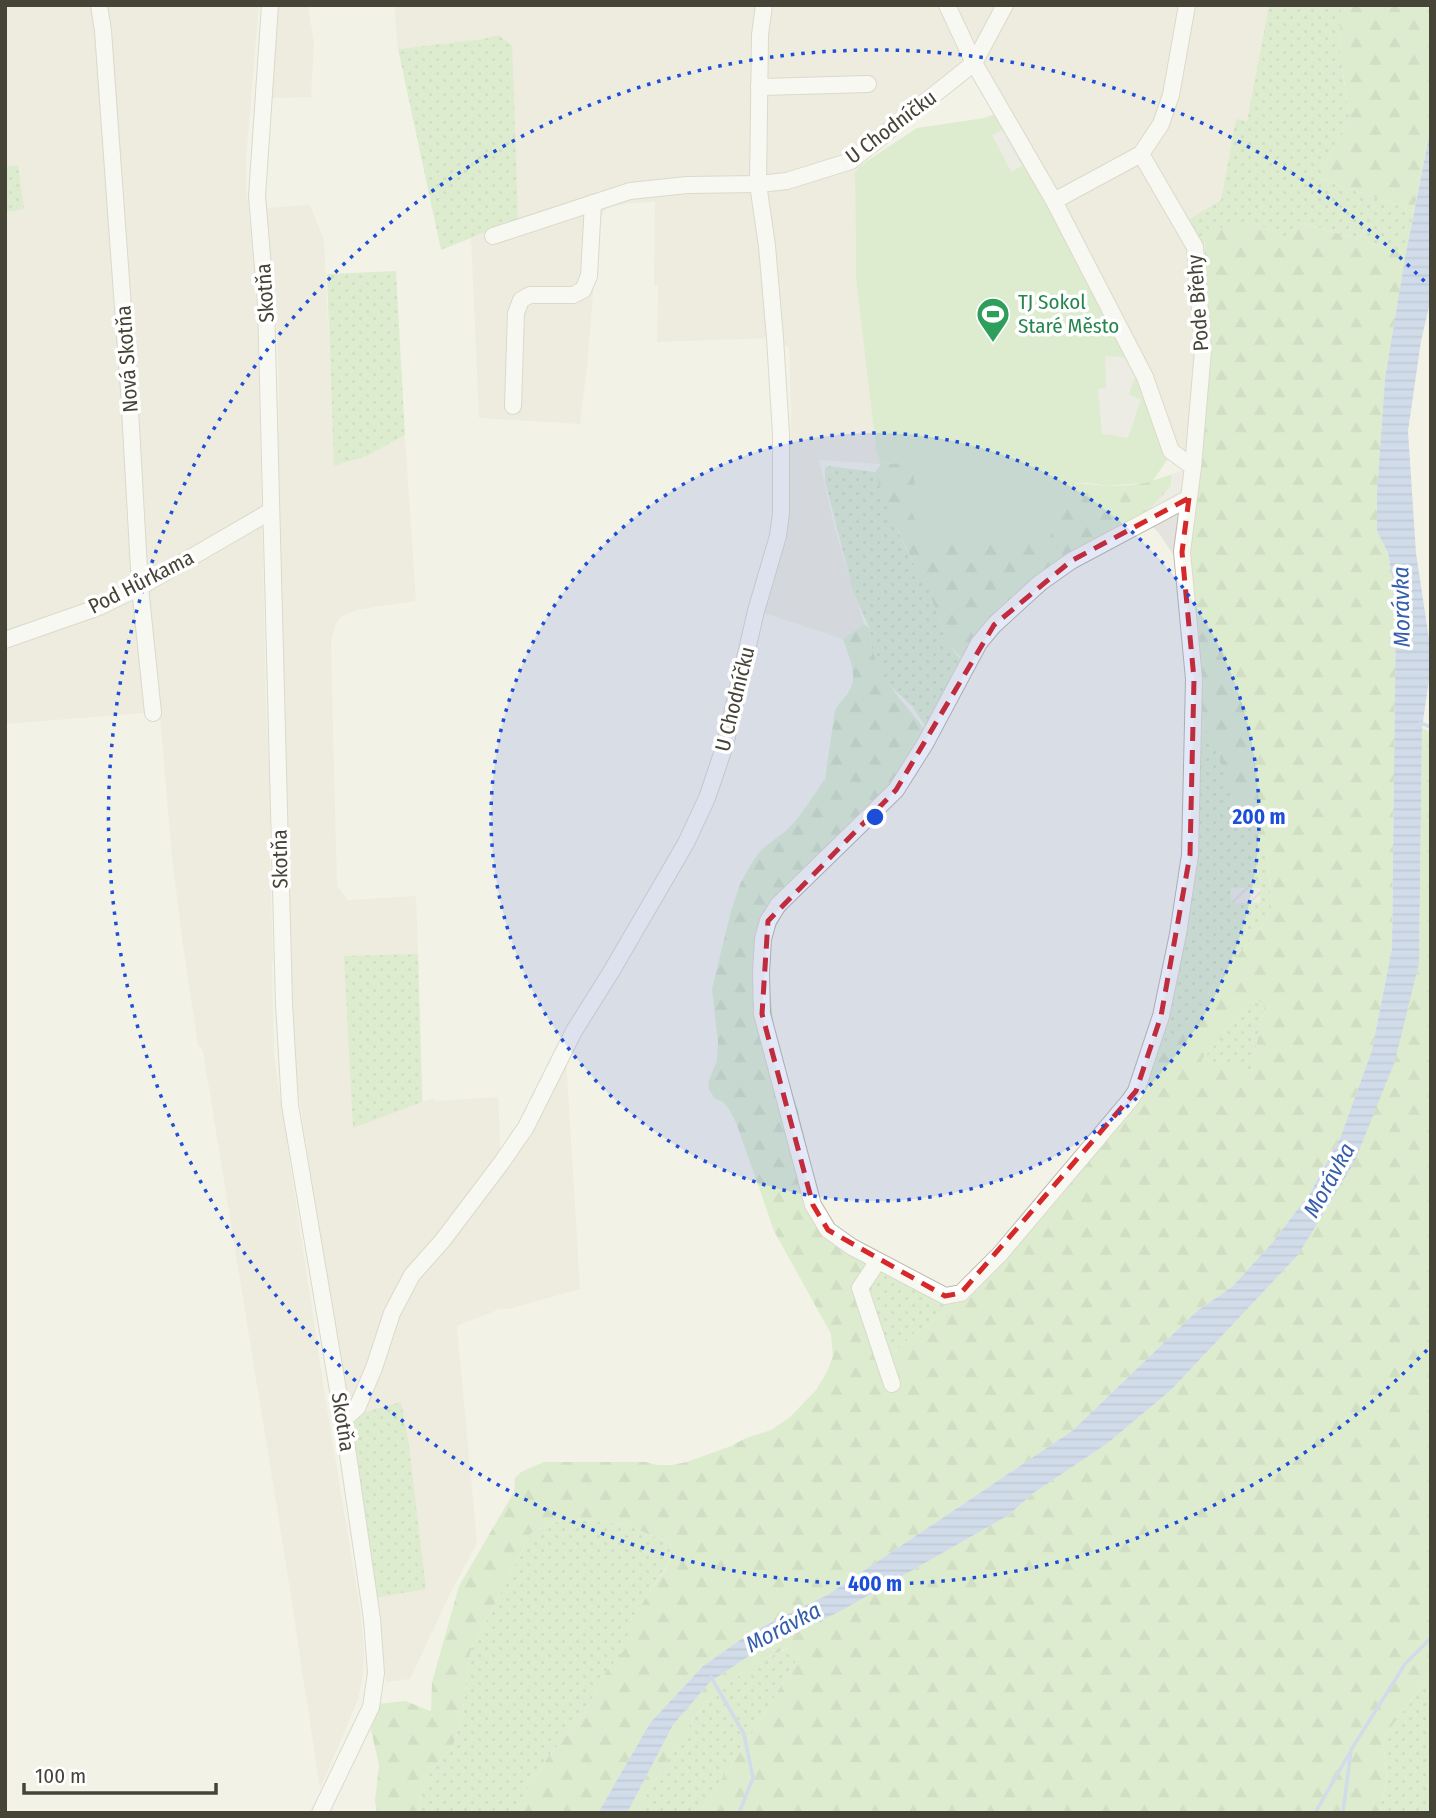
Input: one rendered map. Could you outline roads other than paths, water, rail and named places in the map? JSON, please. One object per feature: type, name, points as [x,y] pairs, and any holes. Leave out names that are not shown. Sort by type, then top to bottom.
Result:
[{"type":"street","name":"Nová Skotňa","points":[[99,5],[129,391],[139,587],[153,713]]},
{"type":"street","name":"Skotňa","points":[[270,5],[257,196],[267,304],[284,1004],[289,1105],[343,1420],[372,1619],[376,1673],[371,1707],[320,1813]]},
{"type":"street","name":"U Chodníčku","points":[[343,1420],[357,1408],[374,1368],[392,1313],[412,1275],[443,1241],[526,1127],[574,1031],[686,843],[707,798],[725,745],[756,611],[778,536],[781,513],[781,434],[775,338],[767,246],[758,184],[760,35],[764,5]]},
{"type":"street","points":[[947,5],[974,63],[1054,201],[1145,377],[1171,451],[1193,467]]},
{"type":"street","points":[[974,63],[1006,5]]},
{"type":"street","points":[[1054,201],[1141,154],[1161,124],[1171,95],[1188,5]]},
{"type":"street","name":"U Chodníčku","points":[[493,236],[630,191],[687,185],[787,181],[851,161],[974,63]]},
{"type":"street","points":[[759,87],[868,84]]},
{"type":"street","name":"Pode Břehy","points":[[1141,154],[1195,247],[1203,350],[1193,467],[1189,498],[1182,552],[1194,679],[1190,855],[1178,934],[1161,1016],[1136,1091],[1000,1254],[961,1293],[945,1296],[878,1261],[828,1230],[813,1205],[762,1014],[763,939],[768,921],[778,905],[896,790],[925,744],[979,643],[994,625],[1040,583],[1071,561],[1189,498]]},
{"type":"street","points":[[513,406],[516,313],[521,300],[530,295],[573,295],[583,290],[589,276],[593,203]]},
{"type":"street","name":"Pod Hůrkama","points":[[5,640],[99,607],[139,587],[271,510]]},
{"type":"street","points":[[878,1261],[860,1288],[892,1384]]},
{"type":"water","name":"Morávka","points":[[1431,126],[1431,298],[1421,341],[1408,431],[1416,553],[1429,639],[1429,680],[1422,728],[1419,963],[1395,1061],[1354,1163],[1298,1255],[1172,1389],[1108,1443],[1032,1494],[1009,1515],[841,1611],[758,1650],[710,1682],[673,1725],[627,1813],[598,1813],[650,1723],[703,1666],[750,1633],[829,1594],[1072,1431],[1197,1311],[1233,1286],[1272,1243],[1310,1193],[1341,1136],[1372,1050],[1392,948],[1396,600],[1388,553],[1377,531],[1377,492],[1385,378]]},
{"type":"waterway","points":[[1420,723],[1431,727]]},
{"type":"waterway","points":[[1343,1813],[1351,1750],[1405,1664],[1431,1638]]},
{"type":"waterway","points":[[711,1677],[744,1734],[753,1778],[739,1813]]},
{"type":"waterway","points":[[1315,1813],[1349,1754]]},
{"type":"place","name":"TJ Sokol Staré Město","points":[[993,344]]}]
